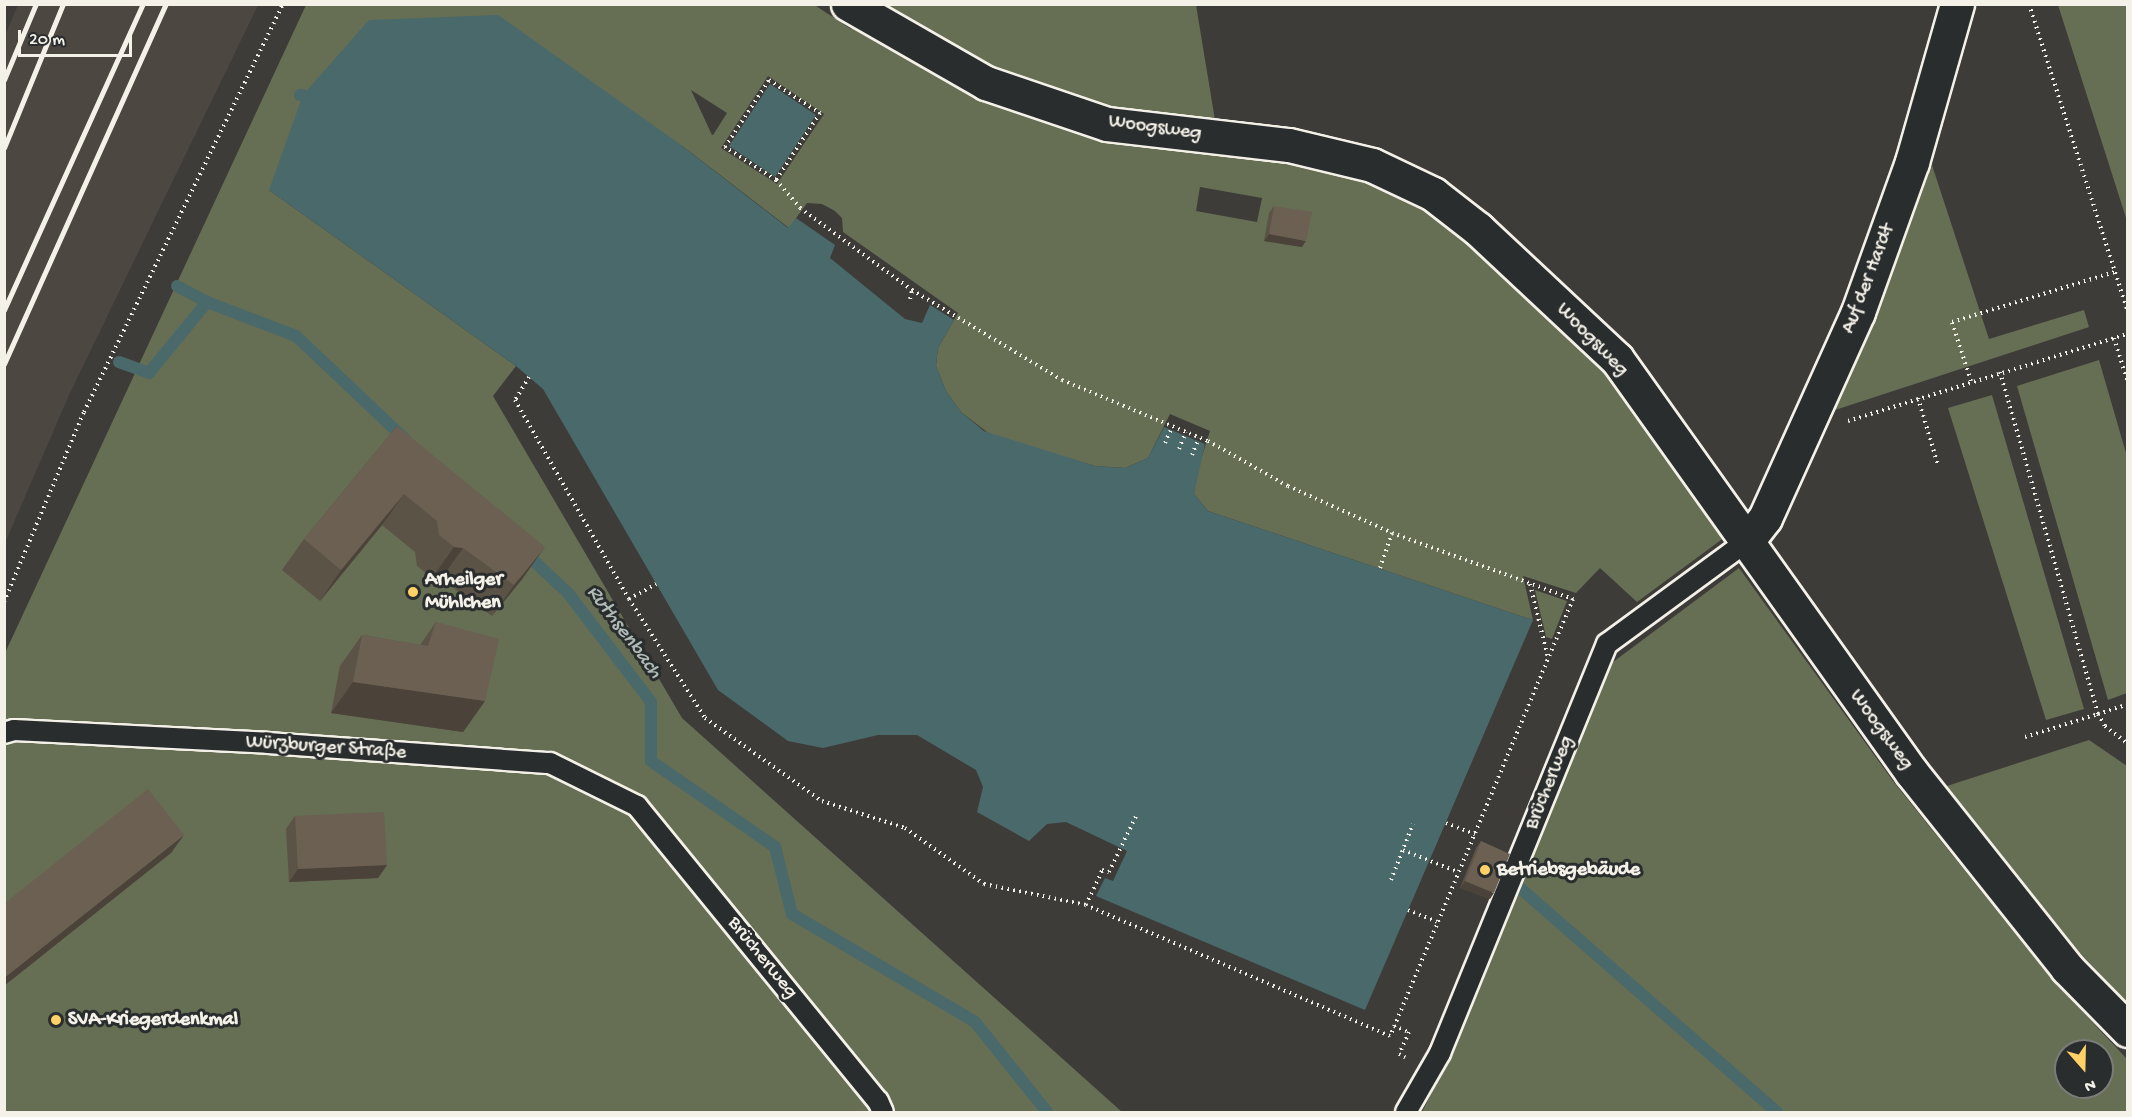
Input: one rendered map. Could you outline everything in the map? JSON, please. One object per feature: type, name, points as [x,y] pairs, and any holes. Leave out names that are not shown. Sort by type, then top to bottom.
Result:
[{"type":"street","name":"Woogsweg","points":[[848,4],[986,83],[1107,124],[1289,145],[1372,165],[1433,194],[1478,229],[1617,359],[1912,773],[2067,968],[2127,1030]]},
{"type":"street","name":"Auf der Hardt","points":[[1747,541],[1765,518],[1858,312],[1901,194],[1958,4]]},
{"type":"lane","name":"Brücherweg","points":[[1406,1113],[1440,1053],[1607,644],[1747,541]]},
{"type":"lane","name":"Würzburger Straße","points":[[4,733],[14,730],[268,743],[550,763],[637,806]]},
{"type":"lane","name":"Brücherweg","points":[[637,806],[878,1101],[883,1113]]},
{"type":"path","points":[[4,602],[84,412],[283,4]]},
{"type":"path","points":[[2029,4],[2127,312]]},
{"type":"path","points":[[530,377],[515,400],[629,599],[705,718],[822,801],[905,828],[984,884],[1086,905],[1390,1036],[1573,600],[1392,533],[1288,486],[1199,438],[1062,380],[912,290],[800,208],[776,180],[724,147],[769,80],[820,113],[776,180]]},
{"type":"path","points":[[1971,381],[1952,322],[2115,272]]},
{"type":"path","points":[[910,298],[912,290]]},
{"type":"path","points":[[939,316],[943,310]]},
{"type":"path","points":[[1802,436],[1971,381],[2127,334]]},
{"type":"path","points":[[2114,338],[2127,383]]},
{"type":"path","points":[[2000,372],[2098,714],[2105,726],[2127,744]]},
{"type":"path","points":[[1918,398],[1938,465]]},
{"type":"path","points":[[1165,443],[1172,427]]},
{"type":"path","points":[[1179,449],[1186,432]]},
{"type":"path","points":[[1192,455],[1199,438]]},
{"type":"path","points":[[1380,568],[1392,533]]},
{"type":"path","points":[[629,599],[656,584]]},
{"type":"path","points":[[1530,584],[1548,659]]},
{"type":"path","points":[[2025,737],[2127,704]]},
{"type":"path","points":[[1086,905],[1101,870],[1109,872],[1137,814]]},
{"type":"path","points":[[1446,823],[1474,834]]},
{"type":"path","points":[[1391,879],[1413,824]]},
{"type":"path","points":[[1403,850],[1458,873]]},
{"type":"path","points":[[1408,910],[1437,922]]},
{"type":"path","points":[[1394,1026],[1408,1032],[1406,1038]]},
{"type":"shaded area","points":[[18,5],[258,5],[69,395],[5,543],[4,38]]},
{"type":"green space","points":[[813,4],[851,29],[869,5],[1196,5],[1215,120],[1109,109],[1055,94],[1048,123],[1087,136],[1291,164],[1370,182],[1453,227],[1607,373],[1722,522],[1726,531],[1721,540],[1637,602],[1600,568],[1576,593],[1523,576],[1533,620],[1208,511],[1194,494],[1195,478],[1210,431],[1170,414],[1148,458],[1125,468],[1095,466],[991,435],[961,412],[946,391],[936,366],[938,348],[958,313],[843,232],[842,218],[835,211],[822,204],[807,203],[789,228],[681,145],[269,190],[516,366],[493,396],[682,718],[1122,1112],[5,1112],[5,653],[306,5]],"holes":[[[768,76],[824,114],[777,184],[721,148]],[[691,90],[727,113],[713,135],[712,135]],[[1200,187],[1262,198],[1257,222],[1196,211]]]},
{"type":"green space","points":[[2058,5],[2127,5],[2127,221]]},
{"type":"green space","points":[[1932,165],[1989,339],[2084,310],[2089,327],[1829,412],[1876,317]]},
{"type":"green space","points":[[2099,360],[2128,460],[2127,693],[2108,700],[2017,386]]},
{"type":"green space","points":[[1992,395],[2084,709],[2046,720],[1948,408]]},
{"type":"green space","points":[[1739,568],[1893,781],[2050,977],[2108,1039],[2054,1039],[2054,1099],[2114,1099],[2114,1045],[2127,1059],[2127,1112],[1422,1112],[1445,1066],[1609,665]]},
{"type":"green space","points":[[1535,590],[1567,601],[1552,639],[1546,637]]},
{"type":"green space","points":[[2089,740],[2127,766],[2127,1003],[2079,952],[1947,786]]},
{"type":"water","points":[[498,15],[681,145],[788,228],[796,218],[835,245],[830,258],[905,319],[922,323],[930,305],[954,320],[938,348],[936,366],[946,391],[961,412],[984,431],[1095,466],[1125,468],[1148,458],[1164,427],[1205,444],[1194,494],[1208,511],[1533,620],[1365,1010],[1096,896],[1105,878],[1113,881],[1127,851],[1066,822],[1047,824],[1029,841],[977,812],[983,787],[976,770],[917,735],[878,735],[823,748],[788,741],[718,690],[543,389],[516,366],[269,190],[303,95],[369,20]]},
{"type":"water","points":[[770,84],[816,115],[775,177],[729,146]]},
{"type":"building","points":[[1274,206],[1312,212],[1306,241],[1269,234]]},
{"type":"building","points":[[397,426],[545,547],[514,585],[463,548],[454,547],[439,535],[437,521],[404,494],[341,570],[304,539]]},
{"type":"building","points":[[436,622],[499,639],[485,701],[353,682],[362,635],[428,646]]},
{"type":"building","points":[[148,789],[184,835],[4,978],[4,904]]},
{"type":"building","points":[[384,812],[387,865],[298,869],[295,816]]},
{"type":"building","points":[[1481,841],[1510,854],[1494,893],[1465,881]]},
{"type":"waterway","name":"Ruthsenbach","points":[[177,286],[207,302],[296,336],[406,440]]},
{"type":"waterway","name":"Ruthsenbach","points":[[119,362],[149,373],[207,302]]},
{"type":"waterway","name":"Ruthsenbach","points":[[523,551],[568,593],[651,702],[651,761],[775,847],[792,914],[975,1022],[1047,1112]]},
{"type":"waterway","points":[[1520,888],[1777,1112]]},
{"type":"railway","points":[[4,80],[36,4]]},
{"type":"railway","points":[[4,148],[63,4]]},
{"type":"railway","points":[[4,310],[143,4]]},
{"type":"railway","points":[[4,364],[166,4]]},
{"type":"place","name":"Arheilger Mühlchen","points":[[413,592]]},
{"type":"place","name":"Betriebsgebäude","points":[[1485,870]]},
{"type":"place","name":"SVA-Kriegerdenkmal","points":[[56,1020]]}]
